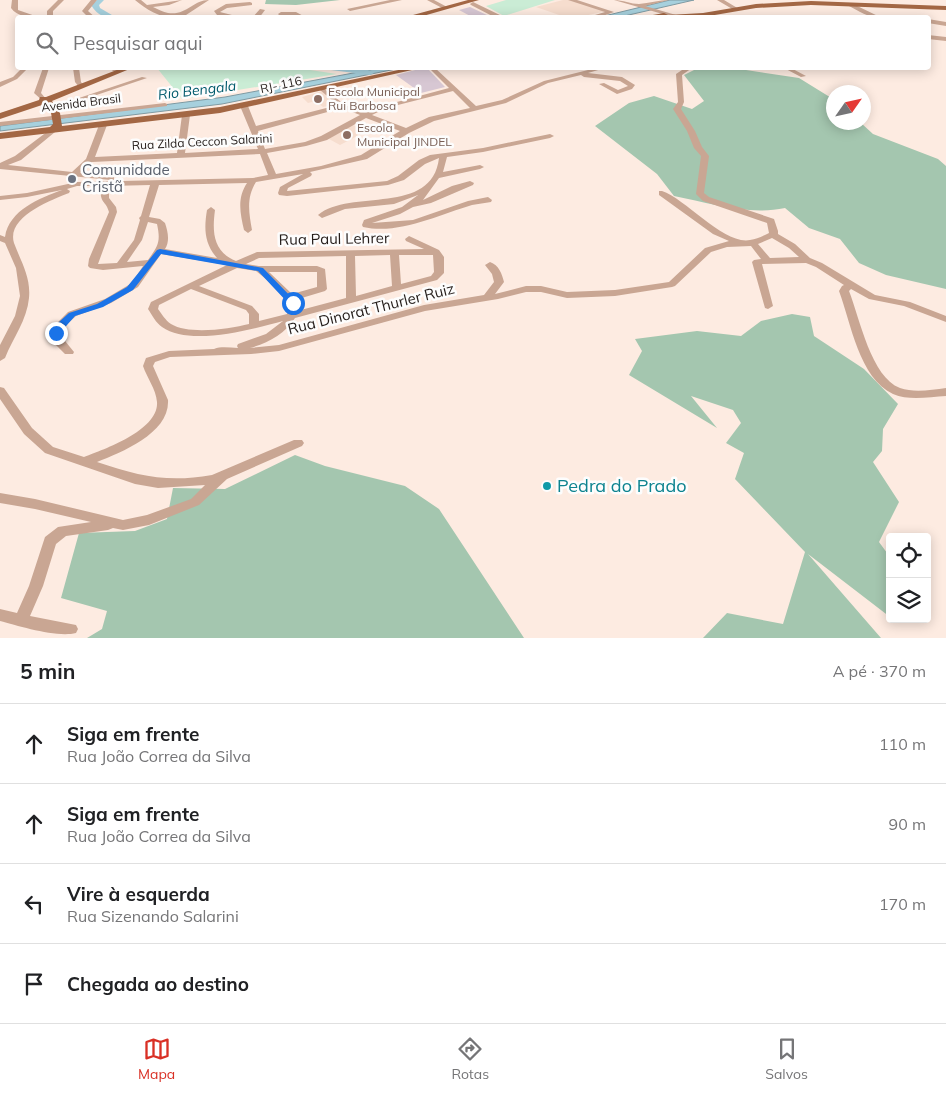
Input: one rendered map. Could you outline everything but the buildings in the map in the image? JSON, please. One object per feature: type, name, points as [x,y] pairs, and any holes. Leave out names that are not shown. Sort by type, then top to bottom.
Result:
[{"type":"main road","points":[[418,15],[487,0]]},
{"type":"main road","points":[[698,15],[772,5],[849,4],[946,8]]},
{"type":"main road","points":[[426,15],[441,10]]},
{"type":"main road","points":[[659,15],[709,14]]},
{"type":"main road","points":[[0,114],[45,100],[114,70]]},
{"type":"main road","name":"RJ- 116","points":[[0,136],[56,120],[103,125],[244,106],[408,70]]},
{"type":"main road","points":[[45,100],[56,120]]},
{"type":"street","points":[[15,0],[14,8],[16,11],[31,15]]},
{"type":"street","points":[[51,15],[50,10],[62,0]]},
{"type":"street","points":[[89,15],[85,11],[94,0]]},
{"type":"street","points":[[138,0],[145,6],[166,15],[184,14],[206,0]]},
{"type":"street","points":[[145,6],[167,4],[179,0]]},
{"type":"street","points":[[350,9],[399,0]]},
{"type":"street","points":[[430,0],[441,10]]},
{"type":"street","points":[[571,0],[611,12],[600,15]]},
{"type":"street","points":[[618,0],[639,6],[659,15]]},
{"type":"street","points":[[639,6],[666,0]]},
{"type":"street","points":[[720,0],[736,9]]},
{"type":"street","points":[[475,2],[497,15]]},
{"type":"street","points":[[224,15],[217,12],[226,6],[250,4]]},
{"type":"street","points":[[849,4],[871,15]]},
{"type":"street","points":[[258,15],[262,10]]},
{"type":"street","points":[[281,14],[298,15]]},
{"type":"street","points":[[931,22],[946,24]]},
{"type":"street","points":[[931,38],[946,39]]},
{"type":"street","points":[[0,85],[15,78],[22,70]]},
{"type":"street","points":[[45,100],[37,93],[46,70]]},
{"type":"street","points":[[76,70],[80,85]]},
{"type":"street","points":[[434,70],[474,108]]},
{"type":"street","points":[[0,358],[20,315],[25,289],[24,275],[4,240],[17,218],[33,206],[67,191],[136,184],[253,180],[321,168],[364,157],[406,130],[432,119],[509,101],[546,82],[593,70]]},
{"type":"street","points":[[686,70],[679,74],[682,102],[677,109],[704,156],[700,194],[711,202],[771,221],[774,230],[773,235]]},
{"type":"street","points":[[791,70],[802,76]]},
{"type":"street","points":[[576,74],[622,79],[632,85],[630,88],[617,92],[602,84]]},
{"type":"street","points":[[0,167],[18,158],[56,120],[144,78]]},
{"type":"street","points":[[322,89],[344,106],[406,130]]},
{"type":"street","name":"Rua Zilda Ceccon Salarini","points":[[90,160],[264,151],[316,142],[365,115],[401,102],[454,89]]},
{"type":"street","name":"Avenida Brasil","points":[[0,124],[56,120],[165,104]]},
{"type":"street","points":[[244,106],[256,129],[273,177]]},
{"type":"street","points":[[256,129],[344,106]]},
{"type":"street","points":[[181,155],[186,114]]},
{"type":"street","points":[[74,174],[90,160],[103,125]]},
{"type":"street","points":[[321,168],[291,182],[284,187],[282,193],[388,184],[405,175],[427,159],[550,136]]},
{"type":"street","points":[[443,155],[443,165],[437,176],[413,205],[400,212],[368,221],[365,224],[371,226],[414,222],[471,203],[488,200]]},
{"type":"street","points":[[15,168],[18,158]]},
{"type":"street","points":[[0,167],[119,179],[136,184]]},
{"type":"street","points":[[437,176],[480,167]]},
{"type":"street","points":[[248,230],[244,195],[253,180]]},
{"type":"street","points":[[120,265],[136,244],[155,183]]},
{"type":"street","points":[[413,205],[426,203],[450,189],[470,183]]},
{"type":"street","points":[[0,198],[77,184],[136,184]]},
{"type":"street","points":[[106,186],[105,202],[112,207],[113,212],[93,264],[99,267],[150,264]]},
{"type":"street","points":[[322,214],[343,207],[394,202],[428,189]]},
{"type":"street","points":[[662,193],[716,232],[749,243],[767,261]]},
{"type":"street","points":[[210,210],[209,239],[214,249],[234,264]]},
{"type":"street","points":[[68,352],[58,342],[56,336],[58,329],[67,318],[75,313],[100,305],[130,289],[160,252],[163,245],[163,228],[157,220],[144,218]]},
{"type":"street","points":[[749,243],[773,235],[792,246],[807,260],[819,265],[872,297],[907,304],[946,319]]},
{"type":"street","points":[[191,286],[249,308],[254,314],[254,325],[434,278],[439,273],[439,257],[436,252],[409,239]]},
{"type":"street","name":"Rua Dinorat Thurler Ruiz","points":[[84,462],[132,441],[148,430],[157,418],[163,406],[161,393],[148,366],[150,360],[169,354],[279,348],[424,308],[534,288],[567,295],[615,293],[672,284],[704,253],[720,246],[749,243]]},
{"type":"street","points":[[160,252],[260,269],[317,269],[322,271],[322,289],[290,298]]},
{"type":"street","points":[[394,252],[397,287]]},
{"type":"street","name":"Rua Paul Lehrer","points":[[254,325],[214,332],[181,330],[166,324],[153,309],[154,304],[162,299],[257,255],[436,252]]},
{"type":"street","points":[[350,253],[351,299]]},
{"type":"street","points":[[768,306],[757,262],[807,260]]},
{"type":"street","points":[[487,298],[499,282],[497,273],[490,265]]},
{"type":"street","points":[[260,269],[290,298],[294,309],[290,317]]},
{"type":"street","points":[[852,286],[845,288],[844,291],[872,371],[878,380],[902,393],[922,395],[946,392]]},
{"type":"street","name":"Rua Dinorat Thurler Ruiz","points":[[215,352],[251,345],[266,339],[284,325],[290,317]]},
{"type":"street","points":[[0,390],[20,420],[39,443],[56,453],[113,473],[158,483],[198,482],[222,477],[298,443]]},
{"type":"street","points":[[21,620],[36,586],[47,545],[60,532],[113,524],[136,524],[182,508],[206,494],[222,477]]},
{"type":"street","points":[[0,498],[36,504],[113,524]]},
{"type":"street","points":[[0,615],[49,627],[71,629]]},
{"type":"shaded area","points":[[570,0],[607,11],[588,15],[559,15],[536,7]]},
{"type":"shaded area","name":"Escola Municipal Rui Barbosa","points":[[322,91],[338,104],[323,107],[315,101],[308,103],[302,97]]},
{"type":"shaded area","name":"Escola Municipal JINDEL","points":[[351,124],[367,131],[340,145],[329,139]]},
{"type":"green space","points":[[266,0],[340,0],[296,5],[265,4]]},
{"type":"green space","points":[[506,0],[555,0],[507,15],[502,15],[486,6]]},
{"type":"green space","points":[[159,70],[310,70],[337,74],[182,99]]},
{"type":"green space","points":[[694,70],[746,70],[799,78],[826,95],[826,130],[869,130],[873,134],[938,159],[946,166],[946,289],[886,275],[859,263],[840,239],[809,228],[785,208],[743,210],[674,196],[657,174],[595,126],[629,103],[654,96],[692,109],[704,101],[684,75]]},
{"type":"green space","points":[[792,314],[810,317],[814,336],[864,369],[898,404],[883,429],[882,451],[873,462],[899,502],[879,542],[886,552],[886,614],[808,554],[881,638],[703,638],[727,613],[783,624],[805,552],[735,479],[744,453],[726,443],[741,423],[733,410],[691,396],[717,428],[629,375],[642,351],[635,339],[697,331],[741,336],[761,321]]},
{"type":"green space","points":[[295,455],[325,466],[405,486],[439,509],[524,638],[87,638],[102,629],[107,611],[61,598],[79,533],[135,531],[167,519],[173,488],[225,489]]},
{"type":"water","points":[[670,0],[694,0],[629,15],[608,15]]},
{"type":"water","points":[[369,70],[391,70],[222,104],[0,131],[0,126],[225,97]]},
{"type":"waterway","points":[[101,0],[95,5],[98,10],[106,15]]},
{"type":"waterway","points":[[347,70],[370,73]]},
{"type":"place","name":"Escola Municipal Rui Barbosa","points":[[318,99]]},
{"type":"place","name":"Escola Municipal JINDEL","points":[[347,135]]},
{"type":"place","name":"Comunidade Cristã","points":[[72,179]]},
{"type":"place","name":"Pedra do Prado","points":[[547,486]]},
{"type":"route","points":[[56,333],[72,314],[108,302],[130,289],[160,252],[183,254],[260,269],[293,303]]},
{"type":"water label","name":"Rio Bengala","points":[[197,90]]}]
